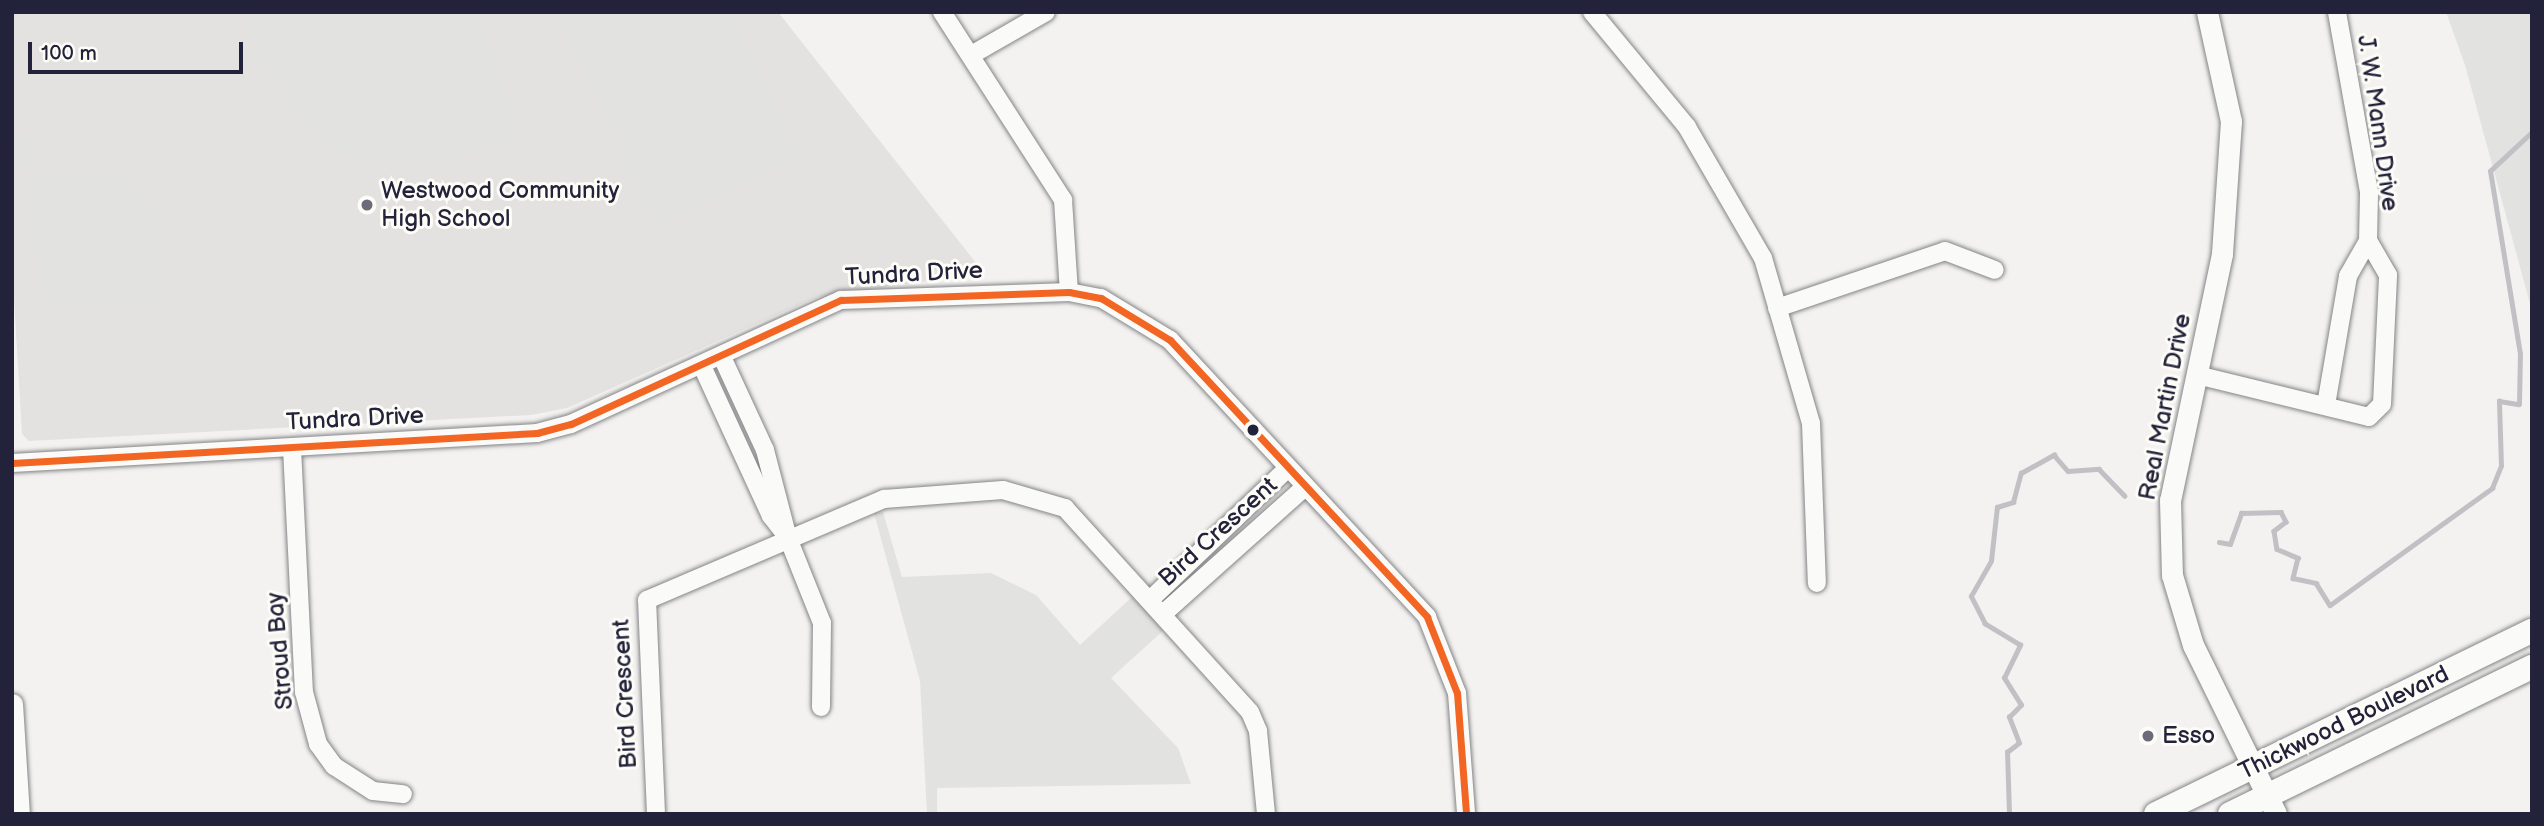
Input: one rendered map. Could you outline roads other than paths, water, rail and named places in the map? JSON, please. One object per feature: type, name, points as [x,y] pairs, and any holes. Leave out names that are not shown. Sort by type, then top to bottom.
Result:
[{"type":"main road","name":"Thickwood Boulevard","points":[[2156,814],[2532,631]]},
{"type":"main road","name":"Thickwood Boulevard","points":[[2230,814],[2272,805],[2532,667]]},
{"type":"street","points":[[942,12],[973,54],[1063,200],[1069,292]]},
{"type":"street","points":[[973,54],[1046,12]]},
{"type":"street","points":[[1592,12],[1592,20],[1687,127],[1763,258],[1811,423],[1817,583]]},
{"type":"street","name":"Real Martin Drive","points":[[2207,12],[2231,121],[2222,254],[2170,499],[2172,575],[2193,645],[2272,805]]},
{"type":"street","name":"J. W. Mann Drive","points":[[2326,405],[2348,276],[2368,241],[2368,192],[2337,12]]},
{"type":"street","name":"J. W. Mann Drive","points":[[2197,375],[2369,416],[2382,404],[2388,275],[2368,241]]},
{"type":"street","points":[[1777,308],[1945,251],[1995,270]]},
{"type":"street","name":"Tundra Drive","points":[[12,463],[537,433],[702,366],[841,300],[1069,292],[1101,298],[1170,340],[1427,618],[1439,642],[1457,693],[1466,814]]},
{"type":"street","points":[[722,357],[765,450],[788,538]]},
{"type":"street","points":[[702,366],[745,459],[788,538],[822,623],[821,707]]},
{"type":"street","name":"Stroud Bay","points":[[292,447],[304,692],[318,744],[334,766],[373,791],[403,794]]},
{"type":"street","points":[[745,459],[765,450]]},
{"type":"street","name":"Bird Crescent","points":[[1152,598],[1288,468]]},
{"type":"street","name":"Bird Crescent","points":[[1164,613],[1305,486]]},
{"type":"street","name":"Bird Crescent","points":[[656,814],[646,600],[884,499],[1003,490],[1065,508],[1152,598],[1250,712],[1258,731],[1266,814]]},
{"type":"street","points":[[1218,535],[1234,552]]},
{"type":"street","points":[[12,704],[19,814]]},
{"type":"waterway","points":[[2219,542],[2230,544],[2241,513],[2281,512],[2286,522],[2274,531],[2277,549],[2298,558],[2293,578],[2316,583],[2330,605],[2492,488],[2501,466],[2499,401],[2519,404],[2520,354],[2490,171],[2532,132]]},
{"type":"waterway","points":[[2009,814],[2007,752],[2019,743],[2009,717],[2021,705],[2004,678],[2020,645],[1985,624],[1971,596],[1991,561],[1997,507],[2013,502],[2021,473],[2054,455],[2068,471],[2099,469],[2125,496]]},
{"type":"place","name":"Westwood Community High School","points":[[367,205]]},
{"type":"place","name":"Esso","points":[[2148,736]]}]
